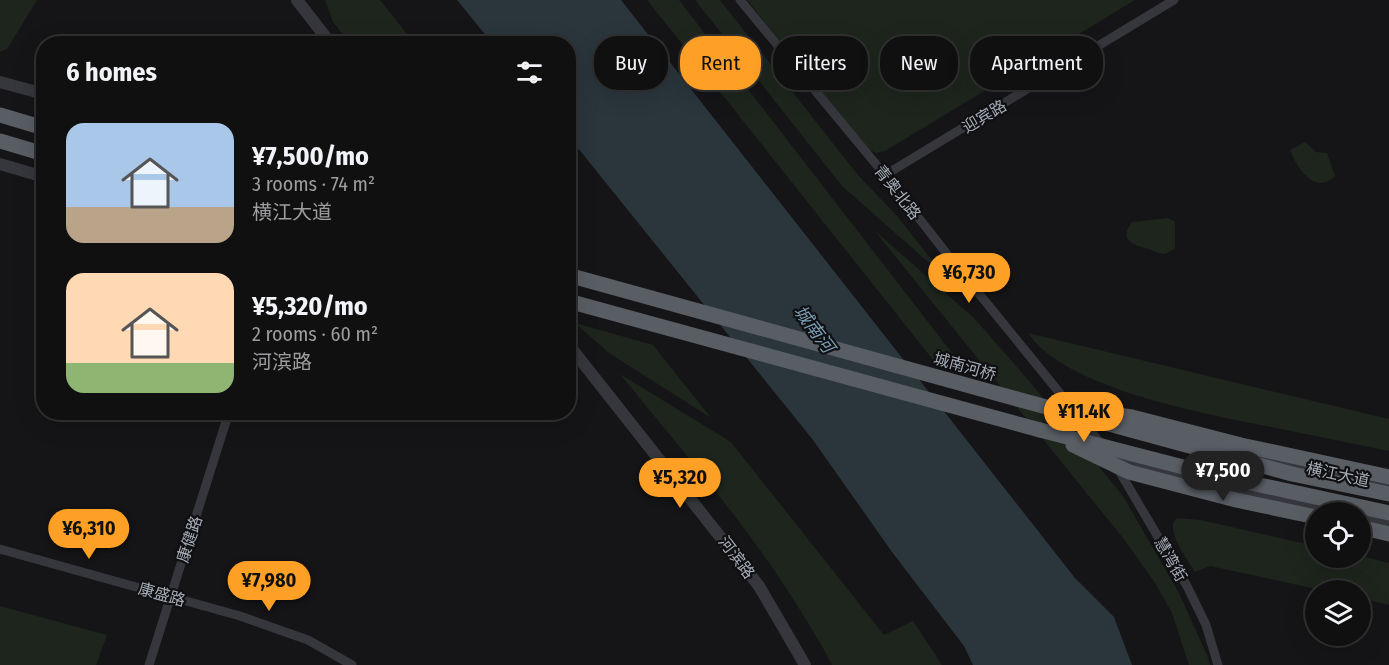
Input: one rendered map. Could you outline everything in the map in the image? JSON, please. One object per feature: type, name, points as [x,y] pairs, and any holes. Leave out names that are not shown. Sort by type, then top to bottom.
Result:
[{"type":"highway","points":[[0,115],[36,126]]},
{"type":"highway","points":[[0,141],[36,152]]},
{"type":"highway","name":"城南河桥","points":[[576,277],[1292,474],[1389,494]]},
{"type":"highway","points":[[576,303],[1214,476],[1389,513]]},
{"type":"highway","points":[[1017,399],[1132,417],[1241,445],[1389,477]]},
{"type":"highway","points":[[1040,430],[1129,472],[1236,500],[1305,515]]},
{"type":"highway","points":[[1371,530],[1389,534]]},
{"type":"street","points":[[297,0],[325,36]]},
{"type":"street","name":"青奥北路","points":[[740,0],[885,175],[1112,458]]},
{"type":"street","name":"迎宾路","points":[[885,175],[1174,0]]},
{"type":"street","points":[[0,82],[36,92]]},
{"type":"street","points":[[0,164],[36,175]]},
{"type":"street","name":"河滨路","points":[[576,354],[759,586],[804,665]]},
{"type":"street","name":"横江大道","points":[[1077,412],[1254,456],[1389,485]]},
{"type":"street","name":"康健路","points":[[149,665],[226,420]]},
{"type":"street","points":[[1112,458],[1258,496],[1305,506]]},
{"type":"street","name":"慧湾街","points":[[1112,458],[1187,586],[1206,625],[1218,665]]},
{"type":"street","points":[[1371,519],[1389,523]]},
{"type":"street","name":"康盛路","points":[[0,549],[240,616],[308,640],[352,665]]},
{"type":"shaded area","points":[[0,0],[37,0],[7,49],[0,52]]},
{"type":"shaded area","points":[[325,0],[380,0],[408,36],[344,36],[333,22]]},
{"type":"shaded area","points":[[647,0],[679,0],[707,36],[680,36],[680,42]]},
{"type":"shaded area","points":[[695,0],[720,0],[748,36],[723,36]]},
{"type":"shaded area","points":[[747,0],[1135,0],[1075,36],[970,36],[970,90],[986,90],[885,151],[876,153],[864,147],[819,90],[868,90],[868,36],[776,36]]},
{"type":"shaded area","points":[[761,52],[773,67],[773,90],[791,90],[858,175],[898,217],[945,277],[842,186],[761,84]]},
{"type":"shaded area","points":[[719,90],[749,90],[966,371],[937,365]]},
{"type":"shaded area","points":[[1305,142],[1316,152],[1327,153],[1335,176],[1321,183],[1314,181],[1302,171],[1290,150]]},
{"type":"shaded area","points":[[1168,218],[1175,222],[1175,248],[1168,253],[1161,254],[1129,241],[1126,233],[1132,222]]},
{"type":"shaded area","points":[[874,230],[974,318],[1030,382],[1123,496],[1179,593],[1210,665],[1189,665],[1172,613],[1155,583],[1127,543]]},
{"type":"shaded area","points":[[576,323],[653,345],[711,418],[609,353]]},
{"type":"shaded area","points":[[1028,333],[1389,419],[1389,451],[1215,416],[1142,397],[1106,385],[1074,370],[1047,353]]},
{"type":"shaded area","points":[[620,374],[731,442],[884,635],[913,621],[942,665],[832,665],[795,602],[755,543],[711,485]]},
{"type":"shaded area","points":[[1177,518],[1201,520],[1305,544],[1305,568],[1371,568],[1371,558],[1389,563],[1389,605],[1371,600],[1371,580],[1305,580],[1305,586],[1210,566],[1195,572],[1175,536],[1173,523]]},
{"type":"shaded area","points":[[0,606],[107,635],[96,665],[0,665]]},
{"type":"water","name":"城南河","points":[[457,0],[621,0],[649,36],[594,36],[594,90],[668,90],[668,60],[680,75],[680,90],[692,90],[1075,578],[1114,617],[1132,665],[973,665],[964,646],[892,552],[813,440],[576,146],[576,36],[486,36]]}]
